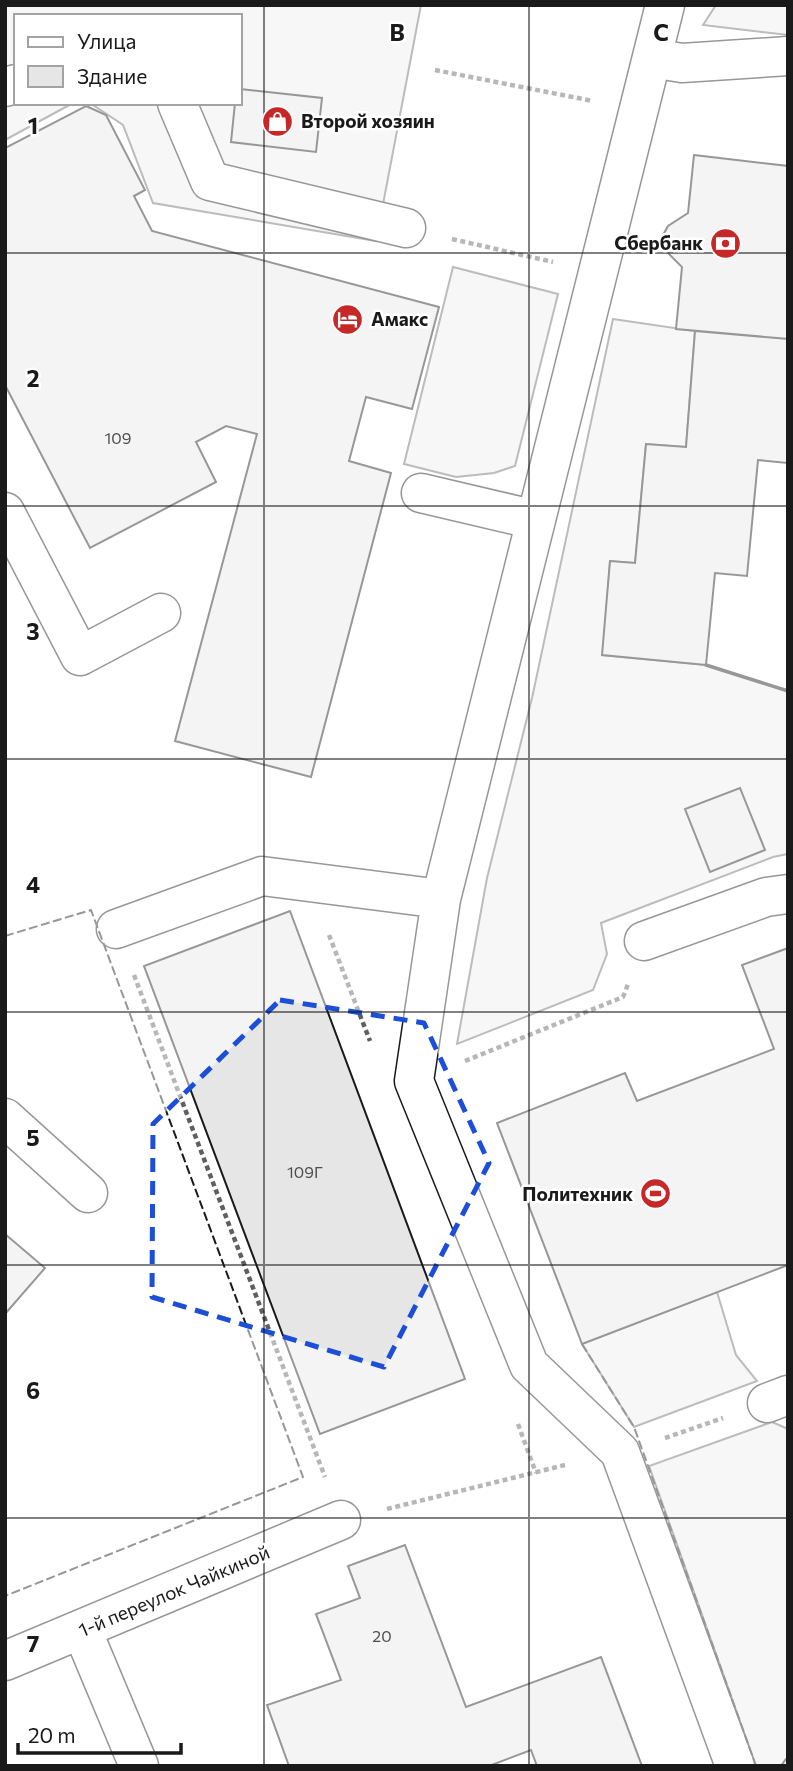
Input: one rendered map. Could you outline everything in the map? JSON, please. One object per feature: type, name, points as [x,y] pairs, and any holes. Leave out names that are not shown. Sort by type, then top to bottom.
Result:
[{"type":"street","points":[[665,5],[441,898],[414,1081],[529,1365],[620,1452],[735,1766]]},
{"type":"street","points":[[652,58],[682,63],[788,56]]},
{"type":"street","points":[[178,105],[211,181],[406,228]]},
{"type":"street","points":[[421,492],[536,520]]},
{"type":"street","points":[[5,512],[80,656],[161,613]]},
{"type":"street","points":[[116,929],[262,876],[441,898]]},
{"type":"street","points":[[645,941],[766,897],[788,894]]},
{"type":"street","points":[[5,1118],[88,1193]]},
{"type":"street","name":"1-й переулок Чайкиной","points":[[5,1661],[341,1520]]},
{"type":"street","points":[[82,1630],[139,1766]]},
{"type":"path","points":[[435,70],[639,109]]},
{"type":"path","points":[[485,247],[598,273]]},
{"type":"path","points":[[116,929],[341,1520],[620,1452],[777,1399]]},
{"type":"path","points":[[414,1081],[623,997],[645,941]]},
{"type":"highlighted area","points":[[280,1000],[424,1023],[489,1163],[384,1367],[152,1297],[153,1124]]},
{"type":"shaded area","points":[[5,5],[421,5],[376,241],[153,203],[123,125],[93,105],[242,105],[242,14],[14,14],[14,105],[69,105],[5,140]]},
{"type":"shaded area","points":[[716,5],[788,5],[788,35],[703,25]]},
{"type":"shaded area","points":[[453,267],[558,294],[515,466],[494,473],[456,477],[404,464]]},
{"type":"shaded area","points":[[613,319],[695,331],[686,447],[646,444],[635,563],[610,561],[603,655],[706,665],[788,691],[788,854],[773,857],[601,923],[607,954],[593,990],[457,1044],[487,878],[532,698]]},
{"type":"shaded area","points":[[717,1292],[736,1355],[757,1381],[634,1427],[582,1344]]},
{"type":"shaded area","points":[[772,1422],[788,1429],[788,1766],[756,1766],[649,1466]]},
{"type":"building","points":[[242,89],[322,98],[316,152],[231,142],[235,105],[242,105]]},
{"type":"building","points":[[86,106],[106,115],[145,190],[134,196],[152,231],[439,307],[412,409],[366,397],[349,461],[391,473],[311,777],[175,741],[257,434],[226,426],[196,442],[216,482],[90,548],[5,385],[5,148]]},
{"type":"building","name":"Сбербанк","points":[[694,155],[788,166],[788,339],[676,329],[682,267],[665,250],[662,237],[668,226],[688,213]]},
{"type":"building","points":[[695,331],[788,339],[787,463],[758,460],[747,576],[715,573],[706,665],[602,655],[610,561],[635,563],[646,444],[686,447]]},
{"type":"building","points":[[740,788],[765,850],[710,872],[685,809]]},
{"type":"building","points":[[290,911],[465,1379],[320,1434],[144,966]]},
{"type":"building","name":"Политехник","points":[[788,948],[788,1265],[582,1344],[497,1123],[625,1073],[637,1101],[774,1049],[742,965]]},
{"type":"building","points":[[5,1234],[45,1268],[5,1314]]},
{"type":"building","points":[[405,1545],[466,1707],[601,1657],[642,1766],[537,1766],[531,1750],[489,1766],[289,1766],[267,1705],[341,1680],[316,1614],[360,1598],[348,1566]]},
{"type":"fence","points":[[5,936],[91,910],[303,1477],[5,1596]]},
{"type":"fence","points":[[582,1344],[634,1427],[756,1766]]},
{"type":"fence","points":[[781,1766],[788,1756]]},
{"type":"wall","points":[[706,665],[788,691]]},
{"type":"place","name":"Второй хозяин","points":[[278,121]]},
{"type":"place","name":"Сбербанк","points":[[726,243]]},
{"type":"place","name":"Амакс","points":[[348,319]]},
{"type":"place","name":"Политехник","points":[[656,1194]]}]
